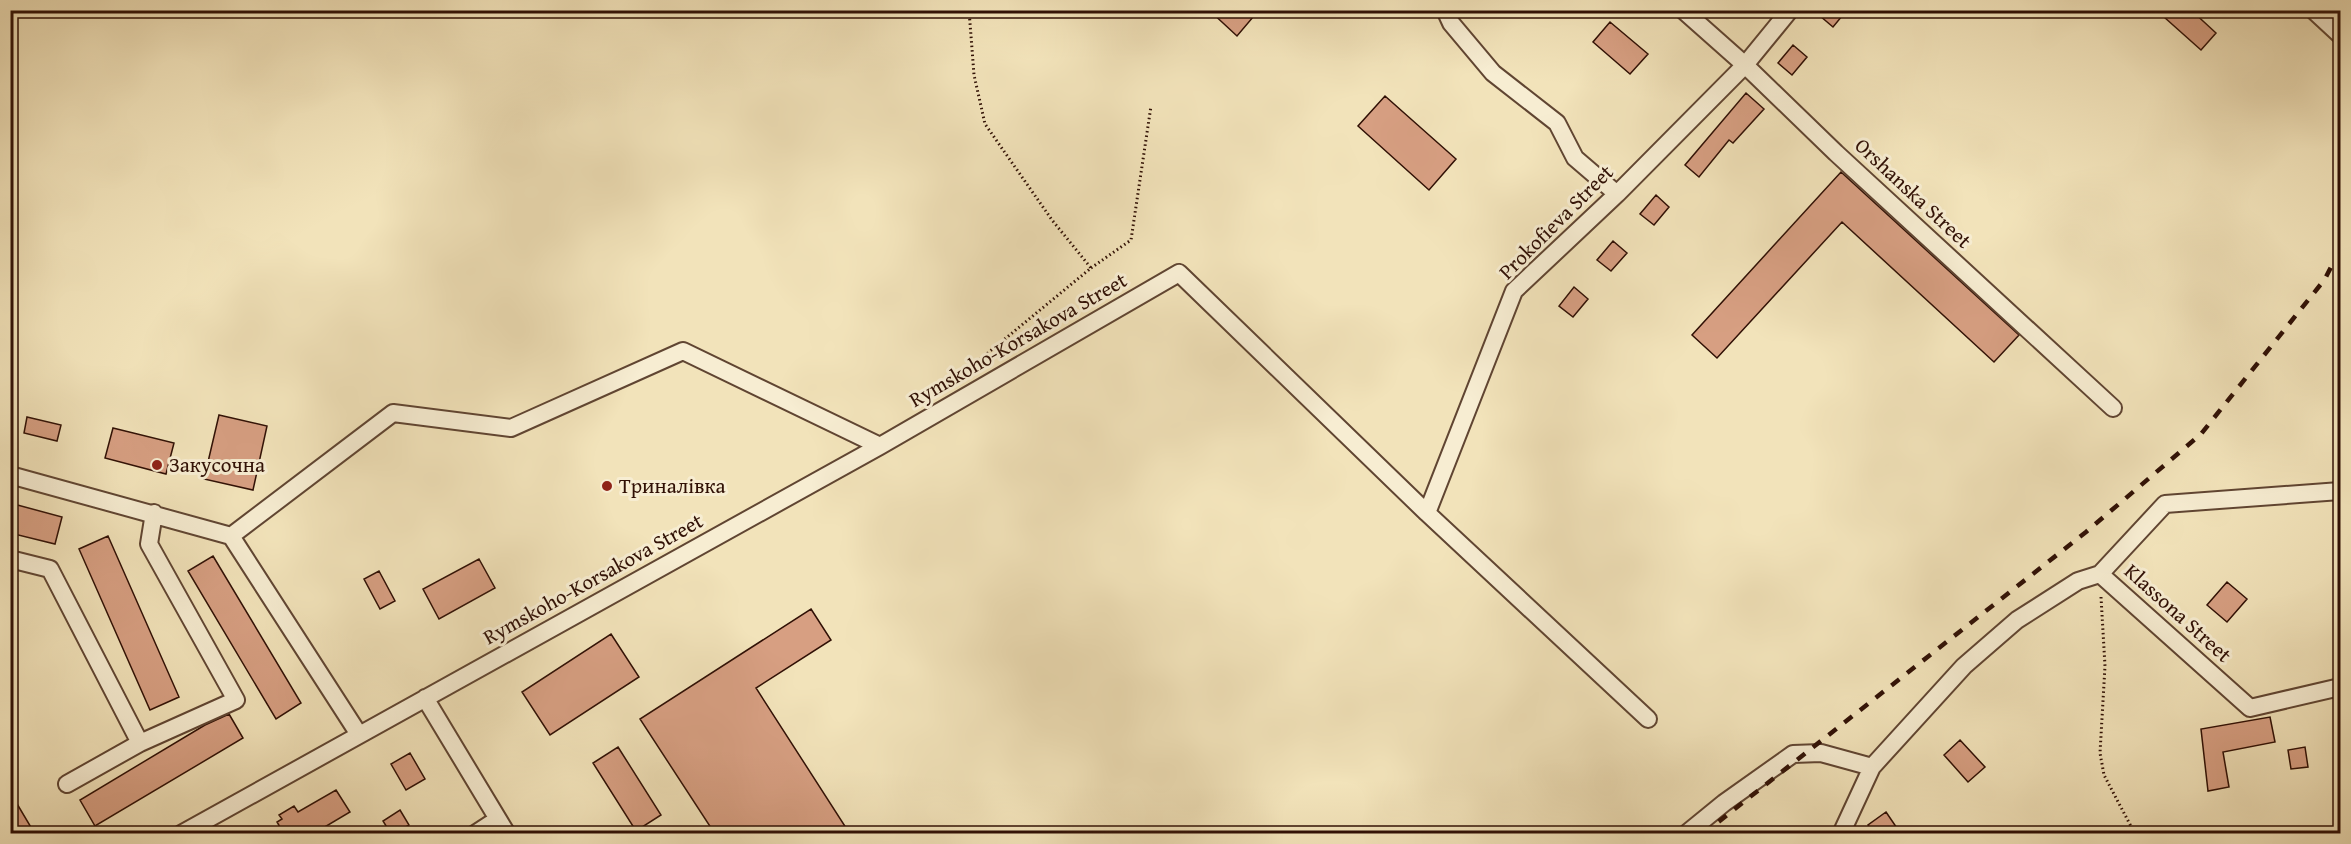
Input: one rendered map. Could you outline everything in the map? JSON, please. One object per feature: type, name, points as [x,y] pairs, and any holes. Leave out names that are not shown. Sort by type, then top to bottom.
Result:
[{"type":"street","points":[[1445,10],[1451,23],[1493,73],[1557,123],[1575,158],[1617,194]]},
{"type":"street","name":"Orshanska Street","points":[[1683,10],[2113,408]]},
{"type":"street","name":"Prokofieva Street","points":[[1428,513],[1514,291],[1617,194],[1745,65],[1790,10]]},
{"type":"street","points":[[2313,10],[2340,35]]},
{"type":"street","name":"Rymskoho-Korsakova Street","points":[[181,834],[358,733],[880,446],[1179,273],[1428,513]]},
{"type":"street","points":[[231,536],[393,413],[511,428],[683,351],[880,446]]},
{"type":"street","points":[[10,475],[231,536],[358,733]]},
{"type":"street","name":"Klassona Street","points":[[2340,491],[2166,504],[2100,574],[2250,708],[2340,687]]},
{"type":"street","points":[[67,784],[140,743],[236,700],[149,544],[154,513]]},
{"type":"street","points":[[1428,513],[1648,719]]},
{"type":"street","points":[[10,559],[50,569],[140,743]]},
{"type":"street","points":[[1840,834],[1872,767],[1964,666],[2017,620],[2078,581],[2100,574]]},
{"type":"street","points":[[425,698],[507,834]]},
{"type":"street","points":[[1686,834],[1724,803],[1793,754],[1821,753],[1872,767]]},
{"type":"street","points":[[475,834],[498,819]]},
{"type":"path","points":[[969,10],[974,75],[985,124],[1052,220],[1091,268]]},
{"type":"path","points":[[941,391],[1091,268],[1131,240],[1151,106]]},
{"type":"path","points":[[2100,574],[2105,666],[2100,753],[2104,776],[2134,834]]},
{"type":"building","points":[[1209,10],[1259,10],[1237,36]]},
{"type":"building","points":[[1813,10],[1847,10],[1833,27]]},
{"type":"building","points":[[2171,10],[2191,10],[2216,33],[2201,50],[2164,17]]},
{"type":"building","points":[[1610,22],[1648,54],[1630,74],[1593,42]]},
{"type":"building","points":[[1793,45],[1807,57],[1792,75],[1778,63]]},
{"type":"building","points":[[1746,93],[1764,109],[1733,143],[1729,140],[1699,177],[1685,165]]},
{"type":"building","points":[[1385,96],[1456,159],[1429,190],[1358,126]]},
{"type":"building","points":[[1841,172],[2019,335],[1994,362],[1842,222],[1717,358],[1692,335]]},
{"type":"building","points":[[1656,195],[1669,207],[1654,225],[1640,214]]},
{"type":"building","points":[[1613,241],[1627,253],[1611,271],[1597,260]]},
{"type":"building","points":[[1574,287],[1588,299],[1573,317],[1559,306]]},
{"type":"building","points":[[219,415],[267,426],[253,490],[204,479]]},
{"type":"building","points":[[27,417],[61,425],[57,441],[24,433]]},
{"type":"building","points":[[113,428],[174,443],[166,474],[105,458]]},
{"type":"building","points":[[10,503],[62,517],[55,544],[10,533]]},
{"type":"building","points":[[108,536],[179,697],[150,710],[79,549]]},
{"type":"building","points":[[213,556],[301,703],[276,719],[188,571]]},
{"type":"building","points":[[479,559],[495,588],[439,619],[423,589]]},
{"type":"building","points":[[379,571],[395,601],[380,609],[364,579]]},
{"type":"building","points":[[2227,582],[2247,599],[2227,622],[2207,605]]},
{"type":"building","points":[[811,609],[831,640],[756,688],[850,834],[715,834],[640,719]]},
{"type":"building","points":[[611,634],[639,677],[550,735],[522,692]]},
{"type":"building","points":[[229,714],[243,738],[95,826],[80,800],[205,725]]},
{"type":"building","points":[[2270,717],[2275,742],[2223,752],[2229,787],[2208,791],[2201,729]]},
{"type":"building","points":[[1960,740],[1985,767],[1968,782],[1944,755]]},
{"type":"building","points":[[618,747],[661,815],[636,831],[593,763]]},
{"type":"building","points":[[2305,747],[2308,767],[2291,769],[2288,750]]},
{"type":"building","points":[[410,753],[425,779],[406,790],[391,764]]},
{"type":"building","points":[[336,790],[350,812],[313,834],[284,834],[277,822],[282,819],[279,815],[294,806],[298,812]]},
{"type":"building","points":[[10,792],[35,834],[10,834]]},
{"type":"building","points":[[400,810],[409,825],[391,834],[383,821]]},
{"type":"building","points":[[1886,812],[1901,834],[1874,834],[1868,825]]},
{"type":"railway","points":[[1703,834],[2086,532],[2201,434],[2325,279],[2340,249]]},
{"type":"place","name":"Закусочна","points":[[157,465]]},
{"type":"place","name":"Триналівка","points":[[607,486]]}]
